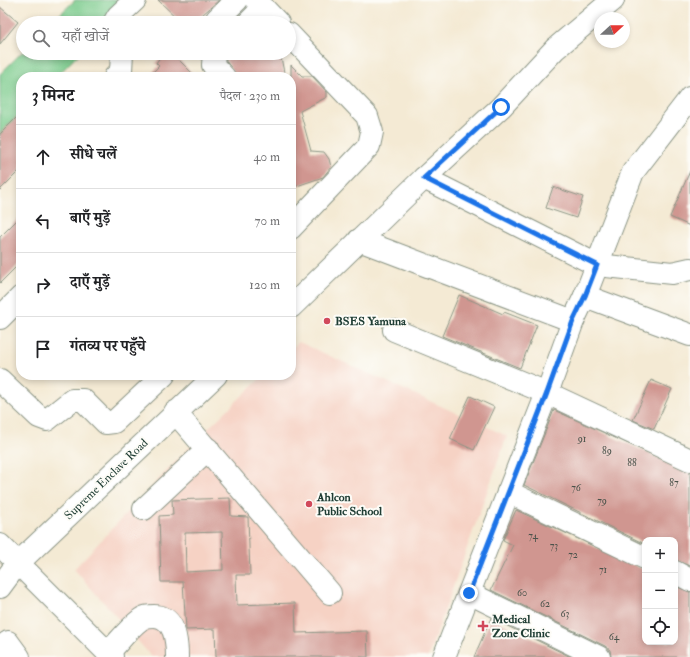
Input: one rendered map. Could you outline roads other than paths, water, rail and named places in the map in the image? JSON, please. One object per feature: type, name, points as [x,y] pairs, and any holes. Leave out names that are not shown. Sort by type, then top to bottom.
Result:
[{"type":"street","points":[[118,16],[135,0]]},
{"type":"street","points":[[220,16],[237,0]]},
{"type":"street","points":[[296,299],[313,286],[424,178],[501,107],[556,49],[613,0]]},
{"type":"street","points":[[258,16],[266,10]]},
{"type":"street","points":[[296,41],[367,116],[372,132],[369,146],[296,223]]},
{"type":"street","points":[[120,72],[122,60]]},
{"type":"street","points":[[213,60],[213,65],[219,72]]},
{"type":"street","points":[[444,657],[547,393],[573,321],[585,296],[633,172],[690,98]]},
{"type":"street","points":[[424,178],[597,265],[672,273],[690,269]]},
{"type":"street","points":[[359,240],[573,321]]},
{"type":"street","points":[[585,296],[690,335]]},
{"type":"street","points":[[0,318],[16,301]]},
{"type":"street","points":[[394,330],[547,393],[690,460]]},
{"type":"street","points":[[0,380],[39,417],[47,420],[72,400],[83,400],[106,422],[114,422],[159,380]]},
{"type":"street","name":"Supreme Enclave Road","points":[[0,586],[17,564],[211,380]]},
{"type":"street","points":[[176,412],[330,593]]},
{"type":"street","points":[[144,509],[208,449]]},
{"type":"street","points":[[508,492],[642,557]]},
{"type":"street","points":[[0,545],[17,564],[110,655],[140,619],[148,616],[158,616],[169,623],[174,631],[177,642],[177,657]]},
{"type":"street","points":[[677,573],[690,580]]},
{"type":"street","points":[[469,593],[599,657]]},
{"type":"street","points":[[0,650],[8,642],[19,657]]},
{"type":"place","name":"BSES Yamuna","points":[[327,321]]},
{"type":"place","name":"Ahlcon Public School","points":[[309,504]]},
{"type":"place","name":"Medical Zone Clinic","points":[[483,626]]}]
